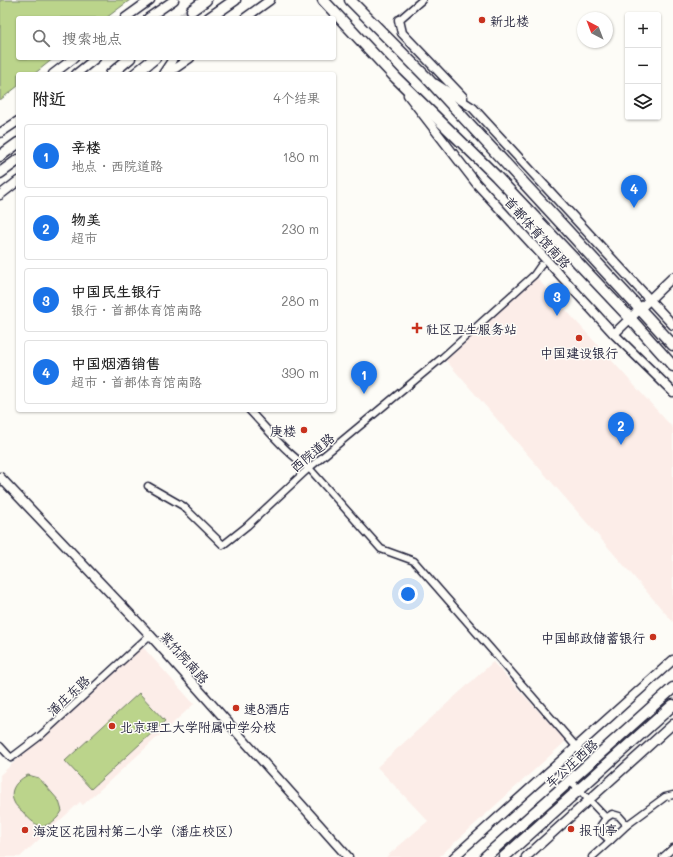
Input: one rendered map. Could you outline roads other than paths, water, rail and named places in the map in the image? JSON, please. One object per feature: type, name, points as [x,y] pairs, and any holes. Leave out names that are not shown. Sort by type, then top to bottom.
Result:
[{"type":"main road","points":[[192,10],[206,0]]},
{"type":"main road","points":[[212,16],[235,0]]},
{"type":"main road","name":"首都体育馆南路","points":[[323,0],[396,78],[496,176],[630,318],[673,366]]},
{"type":"main road","name":"首都体育馆南路","points":[[350,0],[427,78],[673,345]]},
{"type":"main road","points":[[113,72],[128,60]]},
{"type":"main road","points":[[138,72],[152,60]]},
{"type":"main road","points":[[0,156],[16,144]]},
{"type":"main road","points":[[0,173],[16,161]]},
{"type":"main road","name":"车公庄西路","points":[[485,857],[673,688]]},
{"type":"main road","name":"车公庄西路","points":[[504,857],[673,705]]},
{"type":"street","points":[[128,16],[150,0]]},
{"type":"street","points":[[151,16],[174,0]]},
{"type":"street","points":[[248,16],[270,0]]},
{"type":"street","points":[[422,0],[400,20],[402,33],[473,108]]},
{"type":"street","points":[[56,72],[72,60]]},
{"type":"street","points":[[78,72],[94,60]]},
{"type":"street","points":[[164,72],[172,60]]},
{"type":"street","points":[[170,72],[187,60]]},
{"type":"street","name":"首都体育馆南路","points":[[396,78],[476,183],[614,334],[673,392]]},
{"type":"street","name":"首都体育馆南路","points":[[427,78],[473,108],[673,325]]},
{"type":"street","points":[[0,133],[16,122]]},
{"type":"street","points":[[0,195],[16,184]]},
{"type":"street","name":"西院道路","points":[[148,486],[183,506],[223,545],[247,526],[309,468],[443,357],[534,275],[541,266]]},
{"type":"street","points":[[614,334],[673,277]]},
{"type":"street","points":[[251,412],[291,453],[309,468],[382,549],[414,561],[579,749]]},
{"type":"street","name":"紫竹院南路","points":[[0,477],[150,635],[348,857]]},
{"type":"street","name":"潘庄东路","points":[[0,746],[11,758],[40,736],[150,635]]},
{"type":"street","points":[[454,857],[579,749],[673,660]]},
{"type":"street","points":[[526,857],[673,724]]},
{"type":"street","points":[[571,781],[606,818]]},
{"type":"street","points":[[592,857],[627,824],[664,797],[673,795]]},
{"type":"street","points":[[610,840],[601,832],[601,825],[606,818],[612,814],[619,816],[627,824]]},
{"type":"street","points":[[663,857],[673,848]]},
{"type":"tunnel","points":[[184,16],[192,10]]},
{"type":"place","name":"新北楼","points":[[482,20]]},
{"type":"place","name":"中国烟酒销售","points":[[634,208]]},
{"type":"place","name":"中国民生银行","points":[[557,316]]},
{"type":"place","name":"社区卫生服务站","points":[[417,328]]},
{"type":"place","name":"中国建设银行","points":[[579,338]]},
{"type":"place","name":"辛楼","points":[[364,394]]},
{"type":"place","name":"庚楼","points":[[304,430]]},
{"type":"place","name":"物美","points":[[621,445]]},
{"type":"place","name":"中国邮政储蓄银行","points":[[653,637]]},
{"type":"place","name":"速8酒店","points":[[236,708]]},
{"type":"place","name":"北京理工大学附属中学分校","points":[[112,726]]},
{"type":"place","name":"报刊亭","points":[[571,829]]},
{"type":"place","name":"海淀区花园村第二小学（潘庄校区）","points":[[25,830]]}]
